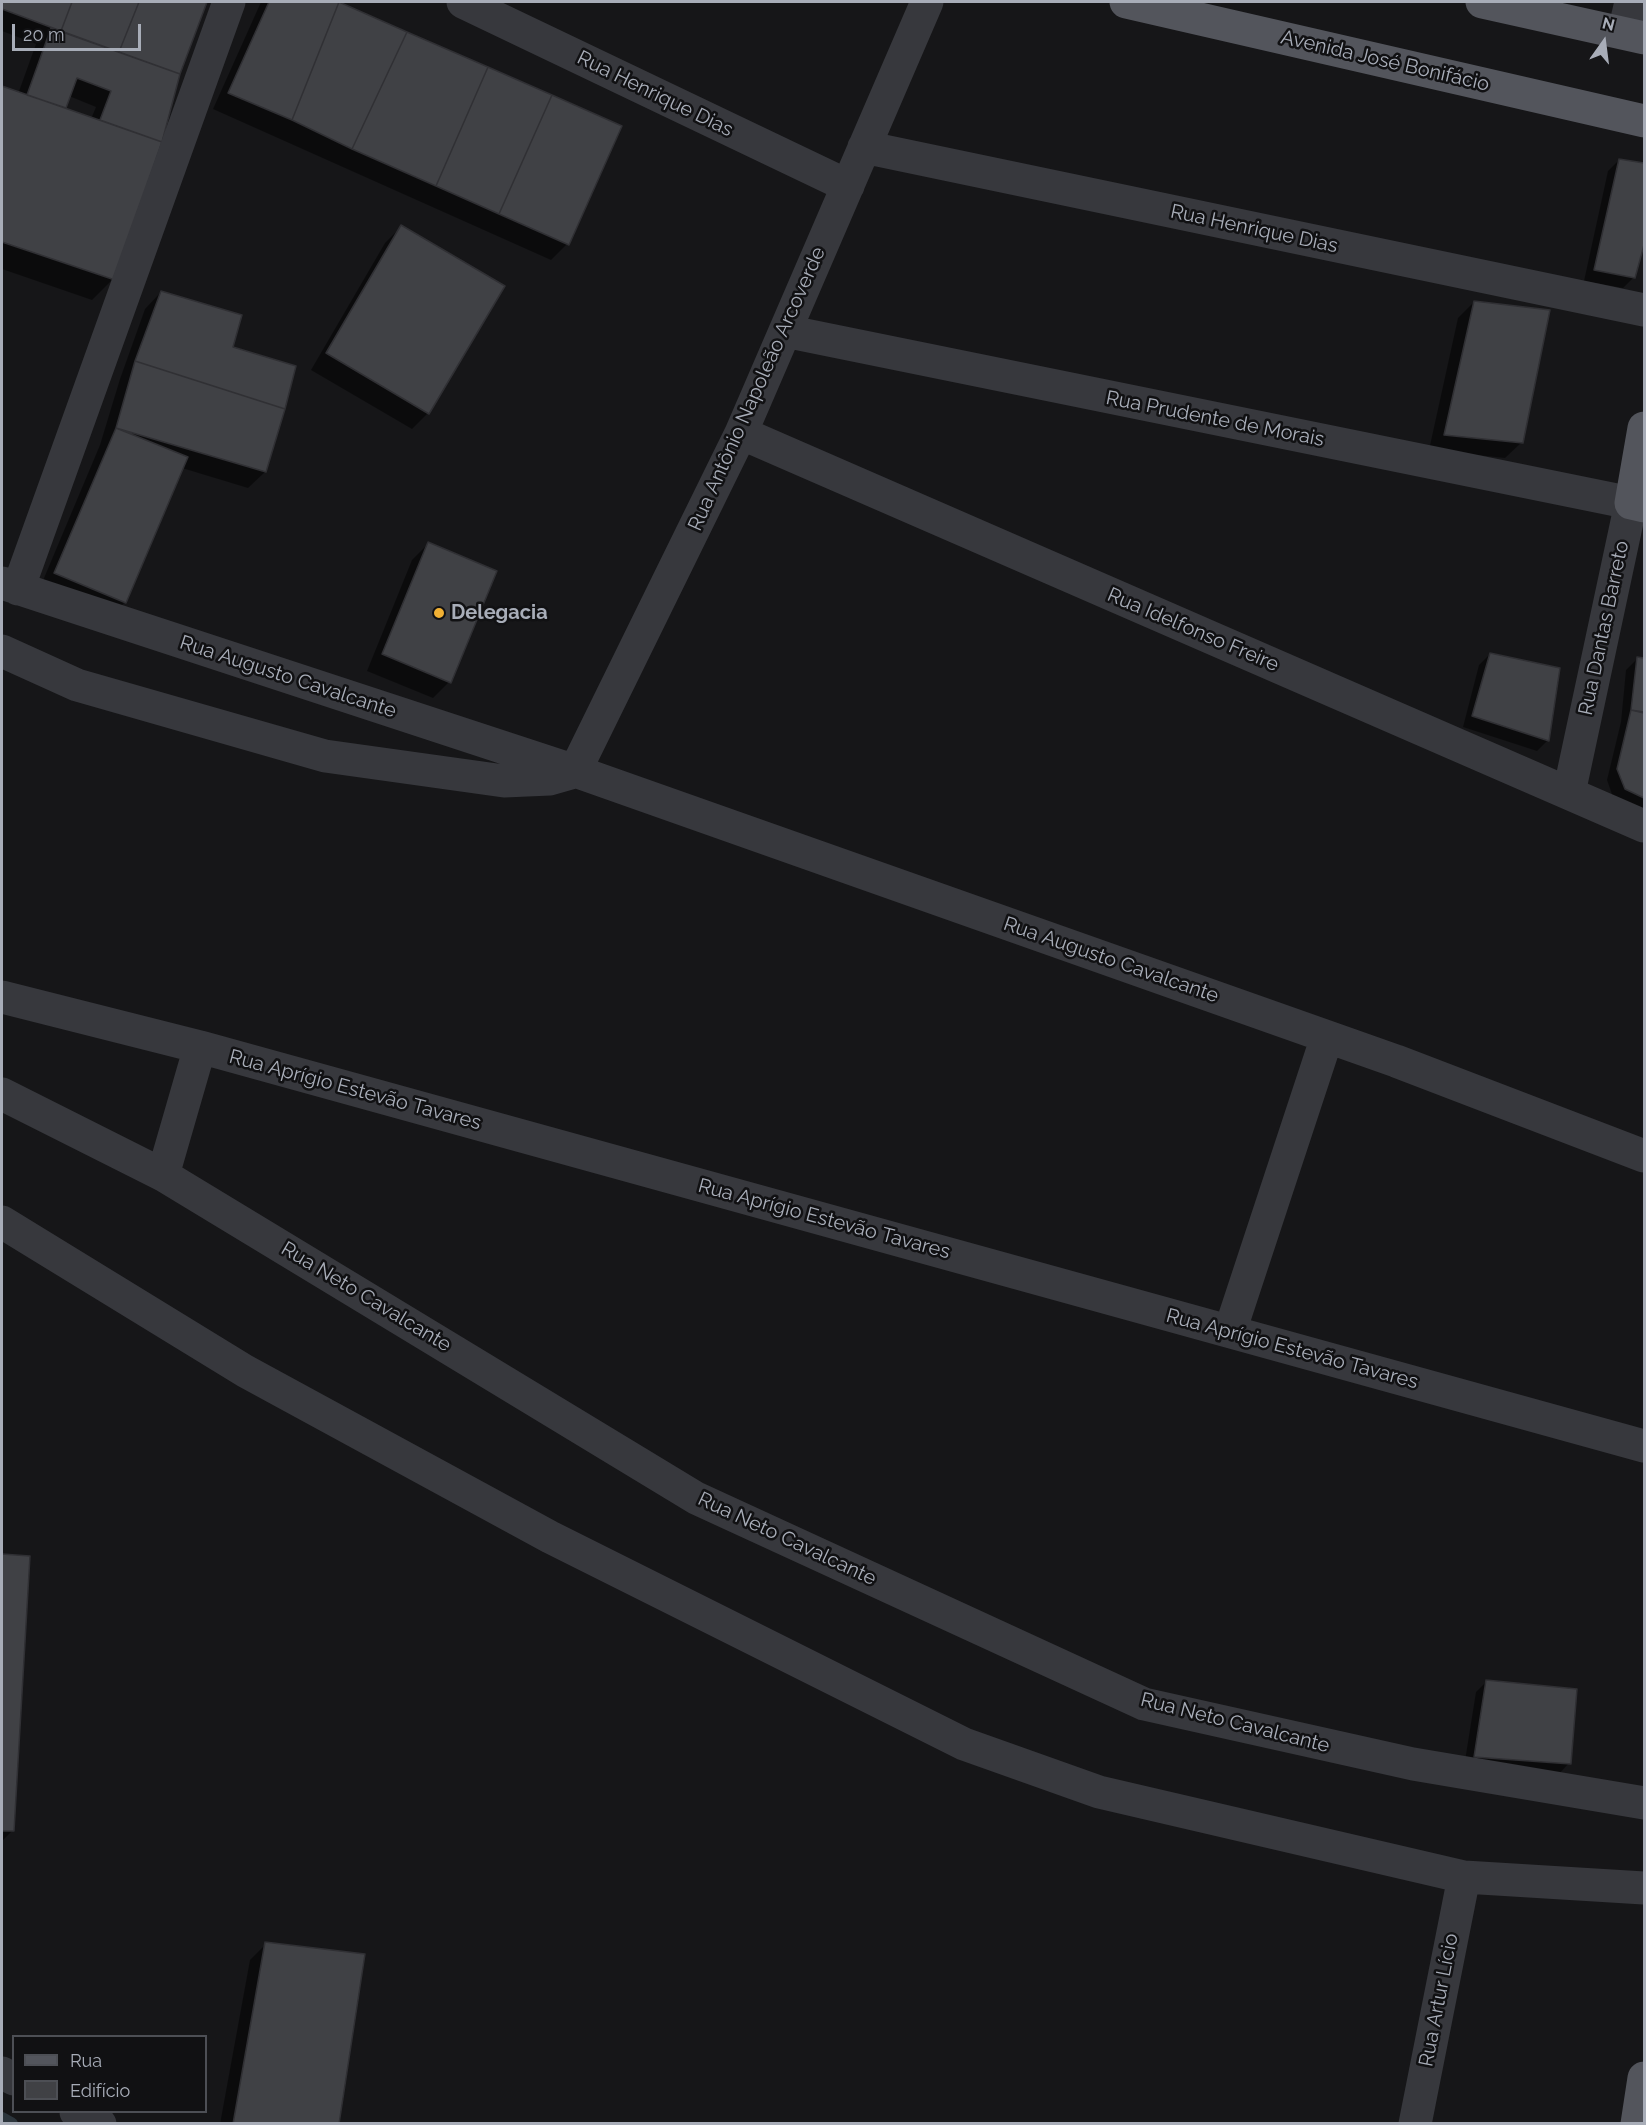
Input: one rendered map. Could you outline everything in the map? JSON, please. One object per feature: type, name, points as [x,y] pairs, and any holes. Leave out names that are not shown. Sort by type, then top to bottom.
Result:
[{"type":"main road","name":"Avenida José Bonifácio","points":[[1126,2],[1644,121]]},
{"type":"main road","points":[[1482,2],[1633,24]]},
{"type":"main road","name":"Rua Dantas Barreto","points":[[1638,504],[1644,428]]},
{"type":"main road","points":[[1637,2124],[1644,2078]]},
{"type":"street","points":[[10,586],[229,2]]},
{"type":"street","name":"Rua Henrique Dias","points":[[463,2],[848,186]]},
{"type":"street","name":"Rua Antônio Napoleão Arcoverde","points":[[575,771],[741,433],[927,2]]},
{"type":"street","name":"Rua Henrique Dias","points":[[864,147],[1644,310]]},
{"type":"street","name":"Rua Prudente de Morais","points":[[785,331],[1638,504]]},
{"type":"street","name":"Rua Idelfonso Freire","points":[[741,433],[1644,826]]},
{"type":"street","name":"Rua Dantas Barreto","points":[[1569,793],[1638,504]]},
{"type":"street","name":"Rua Augusto Cavalcante","points":[[10,586],[575,771],[1327,1037],[1644,1156]]},
{"type":"street","points":[[2,651],[77,686],[325,756],[504,781],[550,778],[575,771]]},
{"type":"street","name":"Rua Aprígio Estevão Tavares","points":[[2,998],[200,1047],[1644,1446]]},
{"type":"street","points":[[1230,1331],[1327,1037]]},
{"type":"street","points":[[163,1175],[200,1047]]},
{"type":"street","name":"Rua Neto Cavalcante","points":[[2,1094],[163,1175],[696,1497],[1144,1704],[1413,1764],[1644,1803]]},
{"type":"street","points":[[2,1222],[245,1371],[550,1537],[964,1744],[1099,1792],[1464,1877],[1644,1888]]},
{"type":"street","name":"Rua Artur Lício","points":[[1415,2124],[1464,1877]]},
{"type":"street","points":[[78,2113],[100,2124]]},
{"type":"building","points":[[2,2],[72,2],[61,31],[2,9]]},
{"type":"building","points":[[72,2],[139,2],[119,52],[61,31]]},
{"type":"building","points":[[139,2],[207,2],[180,74],[119,52]]},
{"type":"building","points":[[269,2],[339,2],[292,120],[228,93]]},
{"type":"building","points":[[339,2],[407,32],[352,149],[292,120]]},
{"type":"building","points":[[51,28],[180,74],[162,142],[100,120],[111,91],[77,78],[66,108],[27,95]]},
{"type":"building","points":[[407,32],[488,67],[436,186],[352,149]]},
{"type":"building","points":[[488,67],[552,95],[499,214],[436,186]]},
{"type":"building","points":[[2,86],[162,142],[115,280],[2,242]]},
{"type":"building","points":[[552,95],[622,126],[569,245],[499,214]]},
{"type":"building","points":[[1619,159],[1644,163],[1644,245],[1635,278],[1594,270]]},
{"type":"building","points":[[401,225],[505,286],[429,414],[326,353]]},
{"type":"building","points":[[161,291],[242,315],[233,347],[296,366],[285,409],[135,361]]},
{"type":"building","points":[[1474,301],[1550,310],[1523,443],[1444,435]]},
{"type":"building","points":[[135,361],[285,409],[266,472],[116,428]]},
{"type":"building","points":[[116,428],[188,457],[126,603],[54,573]]},
{"type":"building","name":"Delegacia","points":[[428,542],[497,571],[451,683],[382,654]]},
{"type":"building","points":[[1490,653],[1560,668],[1549,741],[1472,716]]},
{"type":"building","points":[[1637,657],[1644,658],[1644,712],[1631,710]]},
{"type":"building","points":[[1631,710],[1644,713],[1644,798],[1625,789],[1617,769]]},
{"type":"building","points":[[2,1554],[30,1556],[14,1831],[2,1831]]},
{"type":"building","points":[[1486,1680],[1577,1689],[1571,1764],[1474,1757]]},
{"type":"building","points":[[265,1942],[365,1954],[339,2124],[233,2124]]},
{"type":"waterway","points":[[2,2119],[11,2124]]},
{"type":"place","name":"Delegacia","points":[[439,613]]}]
